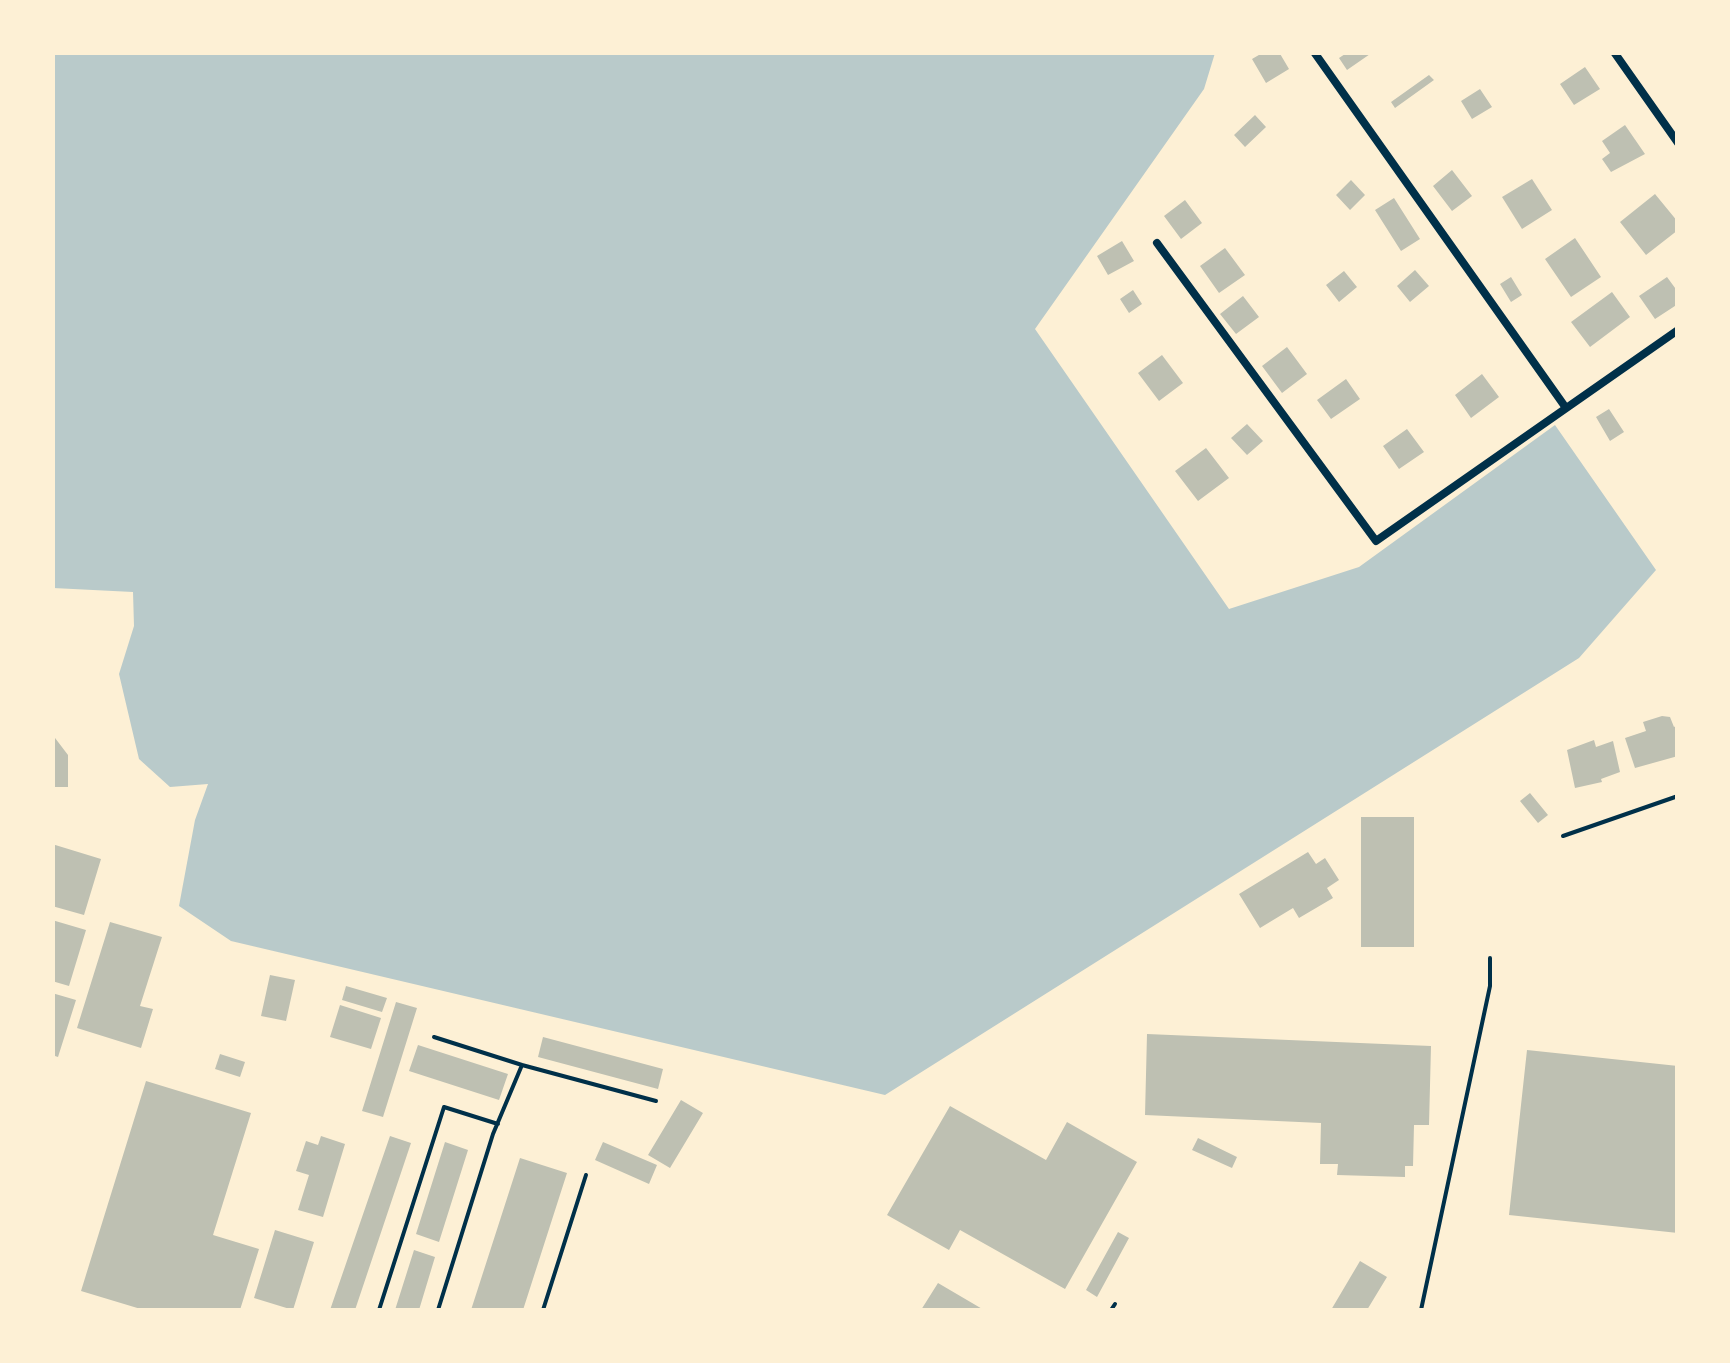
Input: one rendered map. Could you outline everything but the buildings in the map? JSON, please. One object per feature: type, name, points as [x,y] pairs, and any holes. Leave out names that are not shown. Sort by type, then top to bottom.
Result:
[{"type":"street","points":[[1314,52],[1566,408]]},
{"type":"street","points":[[1614,52],[1678,144]]},
{"type":"street","points":[[1157,244],[1376,541],[1678,330]]},
{"type":"lane","points":[[1563,836],[1678,796]]},
{"type":"lane","points":[[1421,1310],[1490,986],[1490,958]]},
{"type":"lane","points":[[434,1037],[656,1101]]},
{"type":"lane","points":[[438,1310],[498,1124],[522,1065]]},
{"type":"lane","points":[[379,1310],[444,1107],[498,1124]]},
{"type":"lane","points":[[543,1310],[586,1175]]},
{"type":"lane","points":[[1111,1310],[1116,1304]]},
{"type":"shaded area","points":[[52,53],[1215,53],[1204,89],[1035,329],[1229,609],[1359,567],[1555,425],[1656,570],[1579,658],[885,1095],[231,941],[179,906],[195,820],[208,784],[170,787],[139,759],[119,674],[134,626],[133,592],[53,588]]}]
